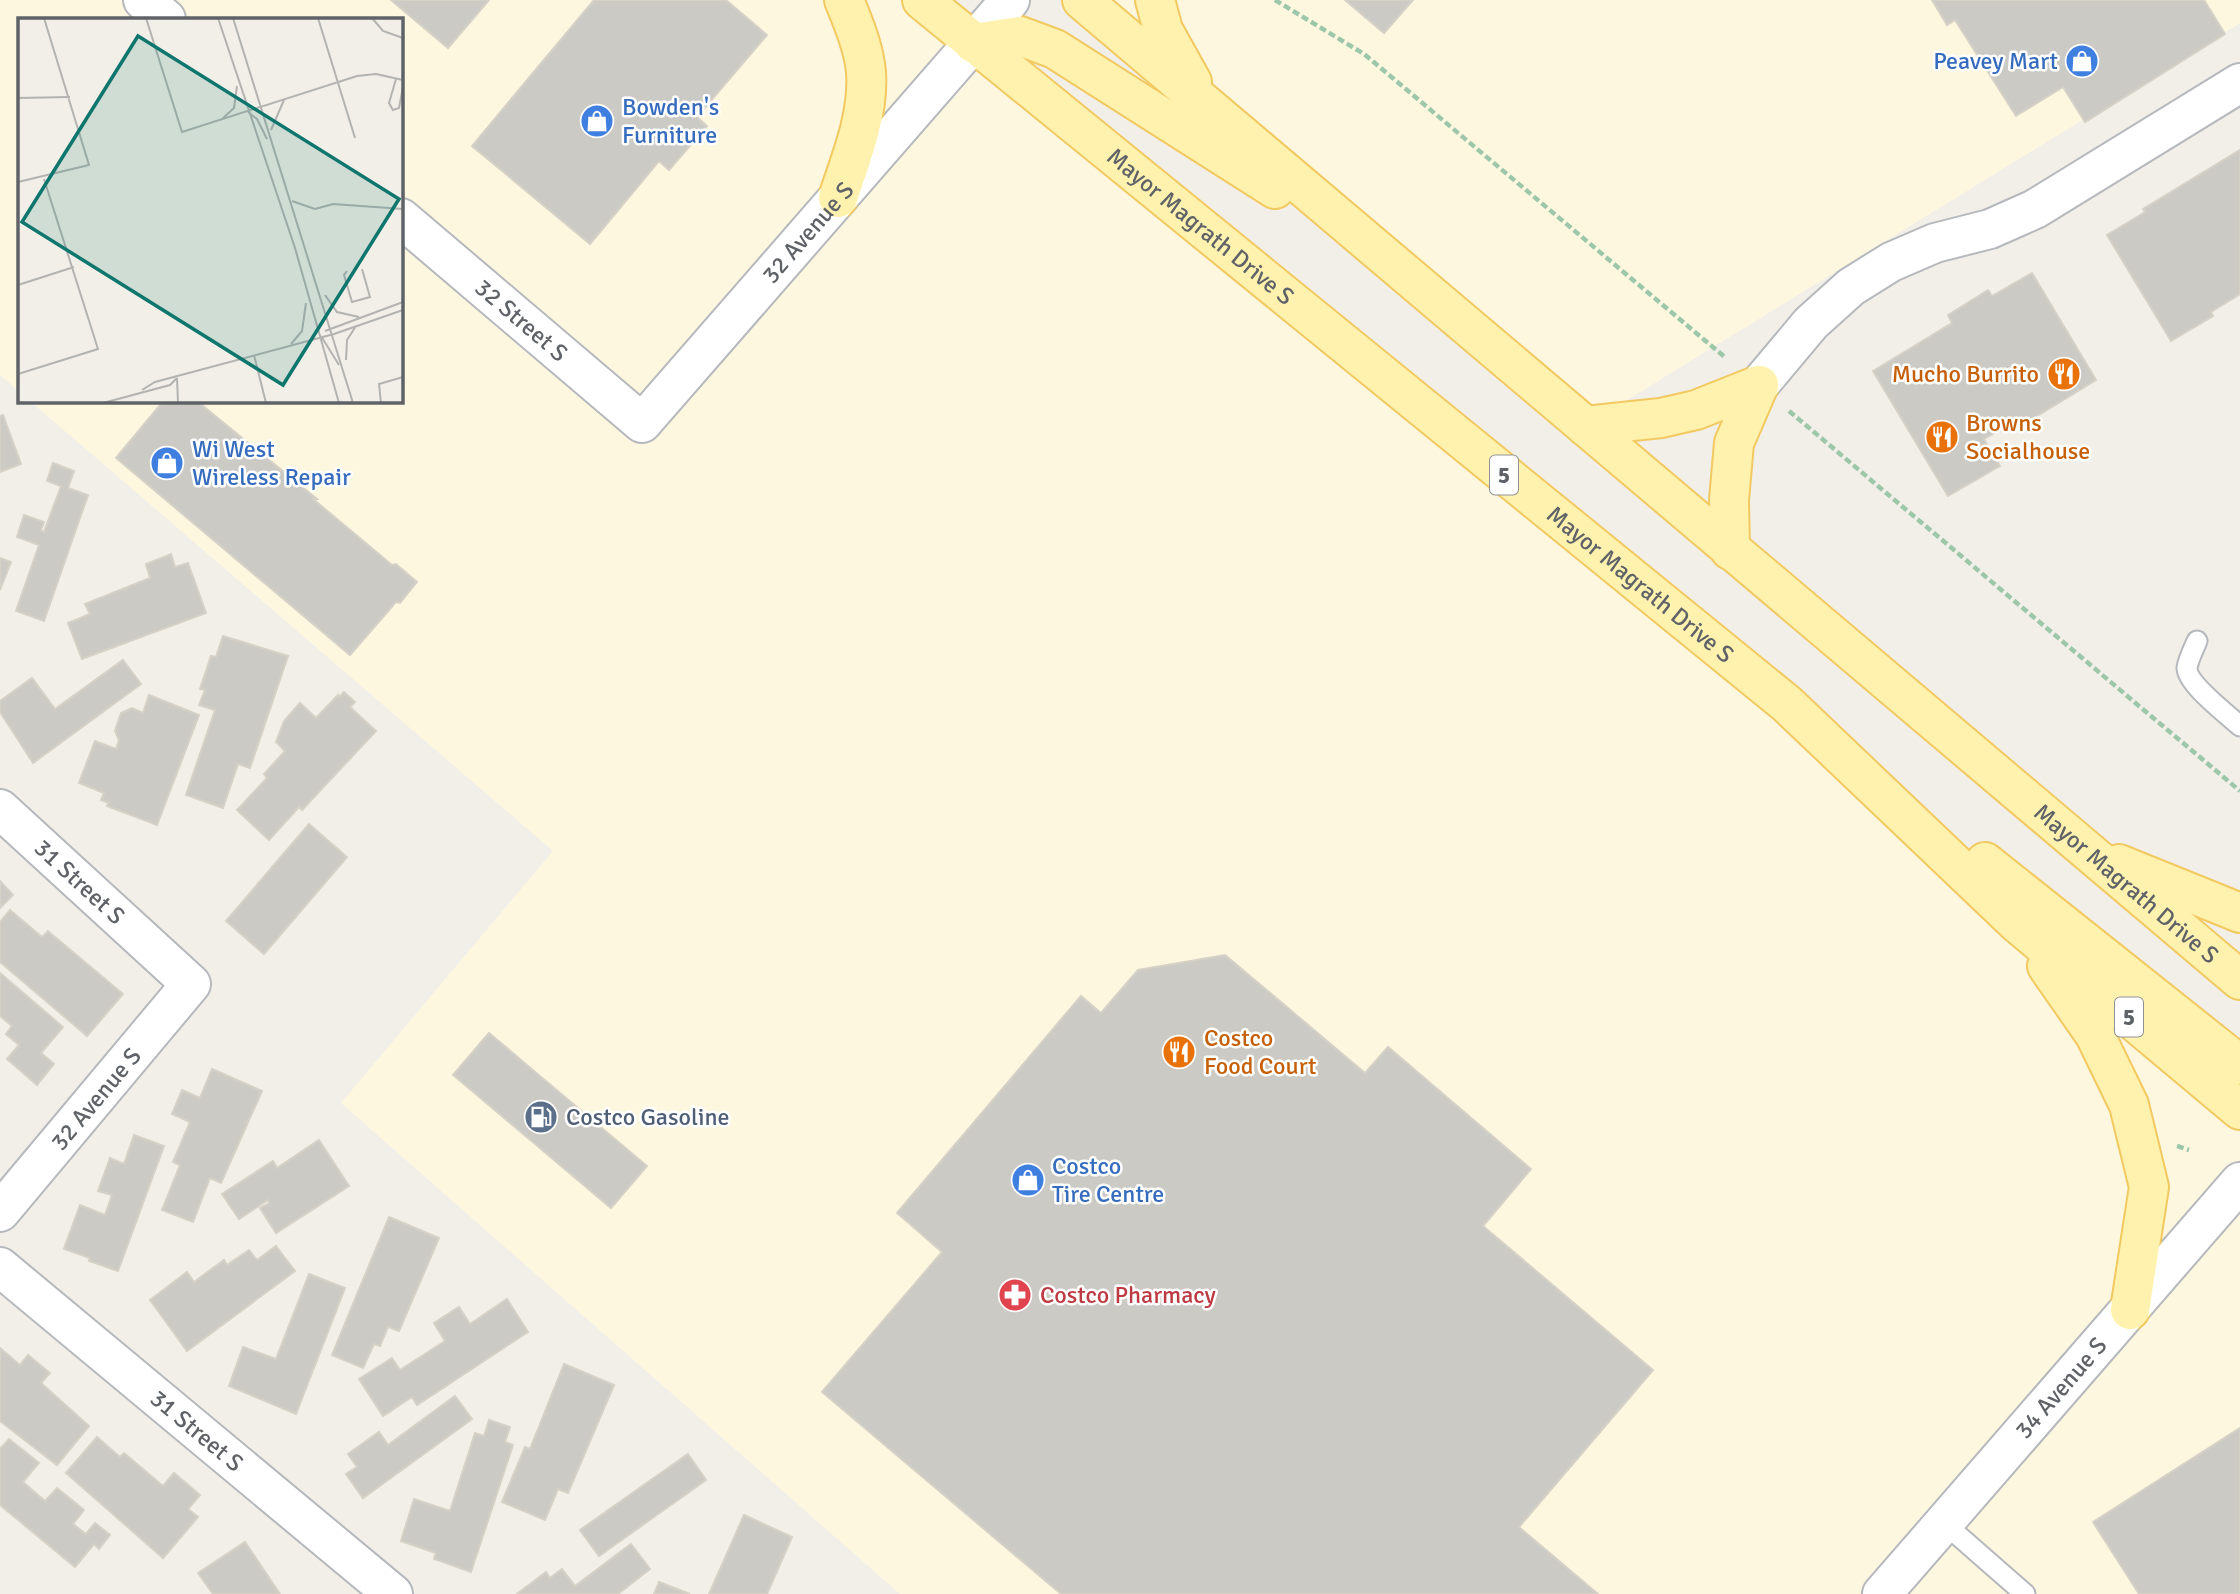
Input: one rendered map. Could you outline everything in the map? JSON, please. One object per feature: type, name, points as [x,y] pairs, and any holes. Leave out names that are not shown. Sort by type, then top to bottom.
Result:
[{"type":"main road","points":[[838,198],[861,127],[866,72],[855,27],[844,0]]},
{"type":"main road","name":"Mayor Magrath Drive S","points":[[922,0],[1787,704],[2018,924],[2240,1110]]},
{"type":"main road","name":"Mayor Magrath Drive S","points":[[1082,0],[2240,981]]},
{"type":"main road","points":[[1155,0],[1163,30],[1203,103]]},
{"type":"main road","points":[[974,43],[1020,36],[1055,49],[1395,265]]},
{"type":"main road","points":[[1585,426],[1661,418],[1696,410],[1759,385]]},
{"type":"main road","points":[[1730,550],[1729,500],[1734,443],[1759,385]]},
{"type":"main road","points":[[1787,704],[2240,1065]]},
{"type":"main road","points":[[2084,850],[2240,913]]},
{"type":"main road","points":[[2018,924],[2095,1035],[2129,1105],[2149,1187],[2130,1310]]},
{"type":"street","points":[[143,0],[165,18]]},
{"type":"street","name":"32 Avenue S","points":[[642,423],[1010,0]]},
{"type":"street","points":[[1759,385],[1811,323],[1861,280],[1891,262],[1935,243],[1990,229],[2035,209],[2240,83]]},
{"type":"street","name":"32 Street S","points":[[402,219],[642,423]]},
{"type":"street","name":"31 Street S","points":[[0,810],[191,984]]},
{"type":"street","name":"32 Avenue S","points":[[0,1212],[191,984]]},
{"type":"street","name":"34 Avenue S","points":[[1882,1594],[2240,1182]]},
{"type":"street","name":"31 Street S","points":[[0,1267],[393,1594]]},
{"type":"lane","points":[[2197,641],[2188,668],[2191,678],[2240,726]]},
{"type":"lane","points":[[1944,1523],[2025,1594]]},
{"type":"shaded area","points":[[0,0],[921,0],[2240,1110],[2240,1594],[900,1594],[341,1103],[553,851],[31,402],[402,402],[402,18],[18,18],[18,390],[0,375]]},
{"type":"shaded area","points":[[1082,0],[2240,0],[2240,23],[1585,426]]},
{"type":"building","points":[[391,0],[489,0],[448,48]]},
{"type":"building","name":"Bowden's Furniture","points":[[594,0],[726,0],[767,35],[697,117],[707,126],[669,170],[659,161],[590,244],[472,146]]},
{"type":"building","points":[[1345,0],[1413,0],[1384,33]]},
{"type":"building","name":"Peavey Mart","points":[[1932,0],[2204,0],[2225,34],[2085,122],[2063,87],[2016,116],[1955,20],[1947,25]]},
{"type":"building","points":[[2240,150],[2240,294],[2211,312],[2213,316],[2171,341],[2107,235],[2145,212],[2143,209]]},
{"type":"building","points":[[2032,273],[2096,380],[2016,429],[2012,423],[1984,439],[2000,466],[1948,496],[1873,371],[1952,323],[1948,315],[1988,290],[1992,296]]},
{"type":"building","points":[[160,402],[198,402],[317,499],[313,499],[392,565],[396,564],[417,582],[350,655],[116,458],[161,404]]},
{"type":"building","points":[[3,415],[21,464],[0,472],[0,416]]},
{"type":"building","points":[[53,463],[74,471],[68,488],[88,495],[44,621],[16,611],[39,545],[17,537],[24,515],[44,522],[41,530],[44,532],[61,486],[47,481]]},
{"type":"building","points":[[171,554],[175,567],[188,563],[206,613],[82,659],[68,623],[90,614],[85,604],[150,578],[146,564]]},
{"type":"building","points":[[0,558],[11,562],[0,590]]},
{"type":"building","points":[[223,636],[288,656],[250,768],[238,764],[223,808],[186,795],[215,710],[199,705],[205,690],[200,689],[211,656],[216,657]]},
{"type":"building","points":[[123,660],[141,684],[33,763],[0,712],[0,701],[32,678],[55,709]]},
{"type":"building","points":[[344,692],[355,702],[350,707],[376,731],[302,810],[299,807],[269,840],[237,810],[267,778],[264,774],[285,751],[276,742],[284,721],[300,703],[316,718]]},
{"type":"building","points":[[149,695],[199,715],[157,825],[107,806],[109,803],[101,800],[104,793],[79,783],[95,741],[116,749],[119,740],[115,731],[121,713],[132,708],[143,713]]},
{"type":"building","points":[[309,824],[347,857],[264,954],[226,921]]},
{"type":"building","points":[[0,881],[13,895],[0,908]]},
{"type":"building","points":[[10,910],[42,937],[48,931],[123,994],[87,1036],[0,962],[0,922]]},
{"type":"building","points":[[1225,955],[1365,1073],[1388,1047],[1531,1169],[1483,1226],[1653,1370],[1519,1527],[1598,1594],[1061,1594],[822,1392],[942,1252],[897,1213],[1081,996],[1101,1013],[1138,970]]},
{"type":"building","points":[[0,973],[63,1027],[41,1053],[54,1064],[37,1085],[7,1059],[19,1045],[6,1034],[12,1026],[0,1016]]},
{"type":"building","points":[[489,1033],[647,1166],[611,1208],[453,1075]]},
{"type":"building","points":[[212,1069],[262,1091],[221,1183],[210,1178],[193,1222],[162,1210],[180,1165],[173,1162],[190,1122],[172,1114],[182,1090],[200,1098]]},
{"type":"building","points":[[134,1135],[164,1146],[118,1271],[64,1249],[80,1205],[105,1215],[112,1195],[98,1191],[110,1158],[124,1164]]},
{"type":"building","points":[[319,1140],[349,1186],[276,1233],[260,1208],[269,1203],[268,1200],[239,1219],[222,1194],[273,1161],[277,1168]]},
{"type":"building","points":[[389,1217],[439,1238],[399,1331],[388,1327],[380,1346],[374,1344],[363,1368],[332,1355]]},
{"type":"building","points":[[276,1246],[295,1271],[187,1351],[150,1300],[187,1272],[194,1282],[224,1260],[227,1265],[249,1250],[257,1260]]},
{"type":"building","points":[[309,1274],[345,1288],[296,1414],[229,1386],[243,1347],[276,1359]]},
{"type":"building","points":[[507,1299],[528,1332],[417,1405],[412,1397],[383,1416],[359,1379],[392,1358],[400,1370],[445,1341],[434,1323],[459,1307],[470,1324]]},
{"type":"building","points":[[0,1348],[20,1365],[28,1355],[50,1373],[41,1383],[89,1426],[57,1465],[0,1421]]},
{"type":"building","points":[[564,1364],[614,1385],[568,1493],[558,1489],[545,1520],[502,1502],[525,1447],[530,1449]]},
{"type":"building","points":[[455,1396],[472,1419],[363,1498],[346,1474],[357,1467],[348,1454],[379,1432],[388,1445]]},
{"type":"building","points":[[489,1420],[510,1427],[505,1442],[513,1445],[471,1572],[434,1559],[436,1553],[401,1541],[414,1499],[450,1511],[475,1433],[484,1436]]},
{"type":"building","points":[[2240,1428],[2240,1594],[2139,1594],[2093,1522]]},
{"type":"building","points":[[97,1437],[120,1457],[124,1453],[163,1486],[174,1473],[200,1495],[188,1509],[198,1517],[163,1558],[66,1473]]},
{"type":"building","points":[[9,1439],[39,1463],[23,1482],[45,1501],[57,1488],[84,1510],[73,1524],[86,1534],[95,1523],[110,1535],[99,1549],[94,1544],[75,1567],[0,1505],[0,1449]]},
{"type":"building","points":[[688,1454],[706,1480],[599,1556],[580,1530]]},
{"type":"building","points":[[744,1515],[792,1537],[767,1594],[709,1594]]},
{"type":"building","points":[[245,1542],[280,1594],[213,1594],[198,1573]]},
{"type":"building","points":[[631,1544],[650,1569],[618,1594],[517,1594],[546,1572],[550,1578],[562,1569],[575,1586]]},
{"type":"building","points":[[659,1582],[690,1594],[654,1594]]},
{"type":"place","name":"Peavey Mart","points":[[2082,61]]},
{"type":"place","name":"Bowden's Furniture","points":[[597,121]]},
{"type":"place","name":"Mucho Burrito","points":[[2064,374]]},
{"type":"place","name":"Browns Socialhouse","points":[[1942,437]]},
{"type":"place","name":"Wi West Wireless Repair","points":[[167,463]]},
{"type":"place","name":"Costco Food Court","points":[[1179,1052]]},
{"type":"place","name":"Costco Gasoline","points":[[541,1117]]},
{"type":"place","name":"Costco Tire Centre","points":[[1028,1180]]},
{"type":"place","name":"Costco Pharmacy","points":[[1015,1295]]}]
